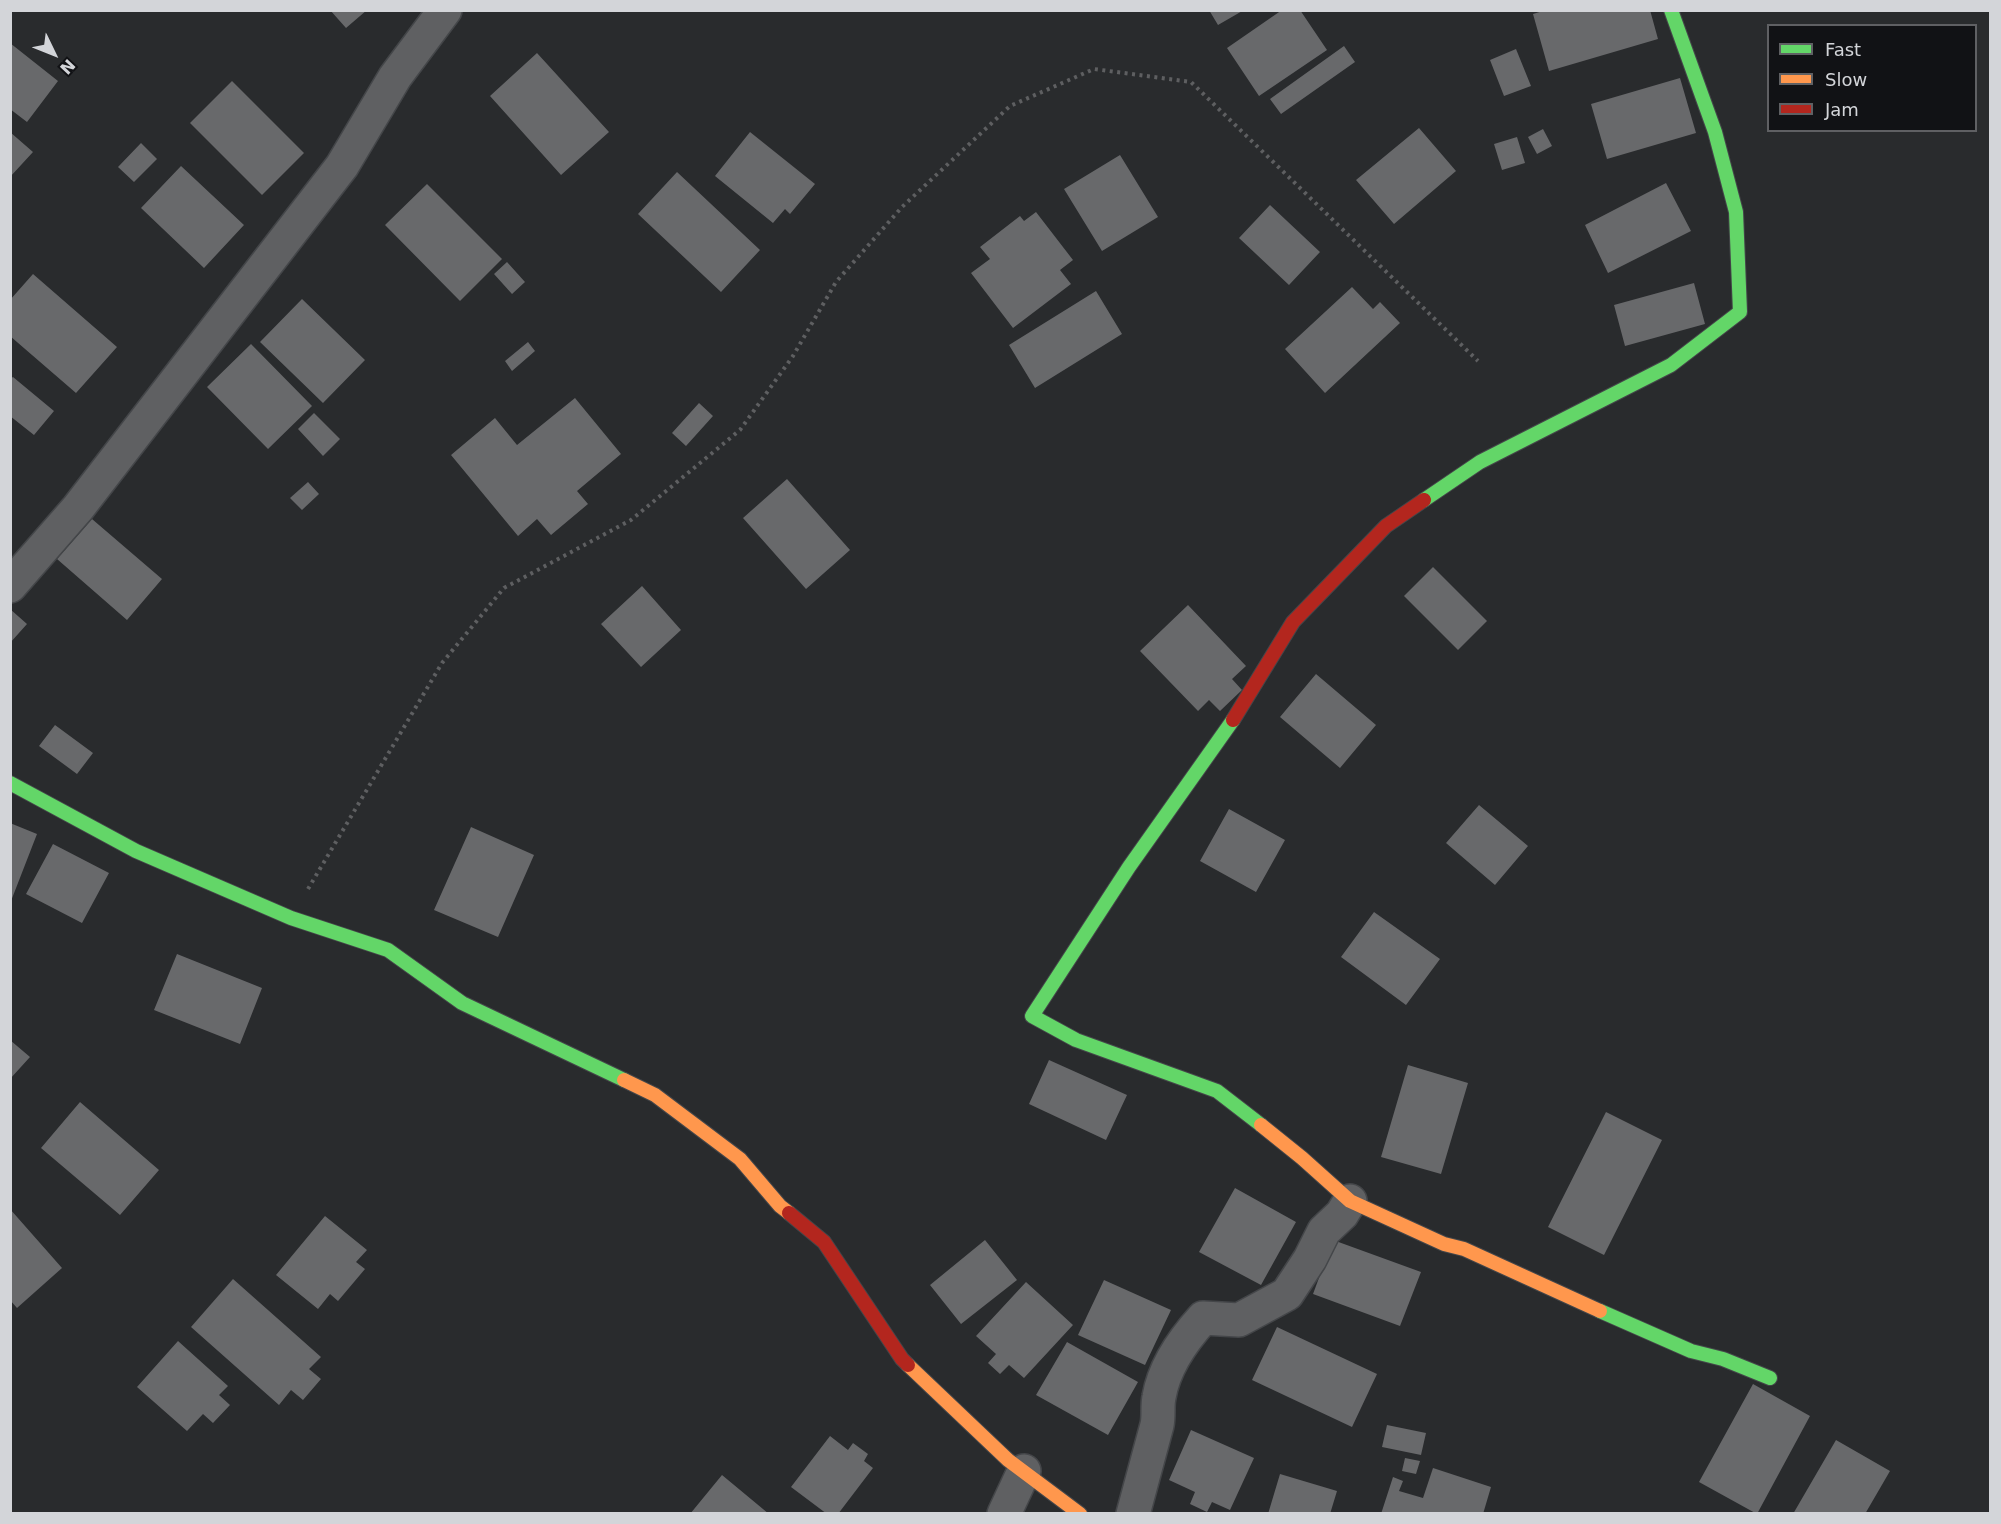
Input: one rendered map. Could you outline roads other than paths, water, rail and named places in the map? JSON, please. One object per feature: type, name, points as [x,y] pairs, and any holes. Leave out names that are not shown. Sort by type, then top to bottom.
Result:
[{"type":"street","points":[[10,586],[78,508],[342,166],[395,77],[446,10]]},
{"type":"street","points":[[1671,10],[1715,132],[1736,212],[1740,312],[1671,365],[1480,462],[1386,526],[1293,622],[1232,722],[1129,867],[1032,1016],[1076,1040],[1218,1092],[1302,1158],[1350,1201],[1444,1244],[1464,1249],[1658,1337],[1770,1378]]},
{"type":"street","points":[[10,783],[136,851],[291,918],[388,950],[462,1003],[656,1095],[740,1159],[780,1206],[824,1242],[902,1359],[1008,1461],[1080,1514]]},
{"type":"street","points":[[1133,1514],[1158,1421],[1159,1398],[1174,1358],[1188,1335],[1203,1318],[1239,1320],[1287,1294],[1310,1259],[1324,1231],[1342,1214],[1350,1201]]},
{"type":"street","points":[[1004,1514],[1024,1471]]}]
